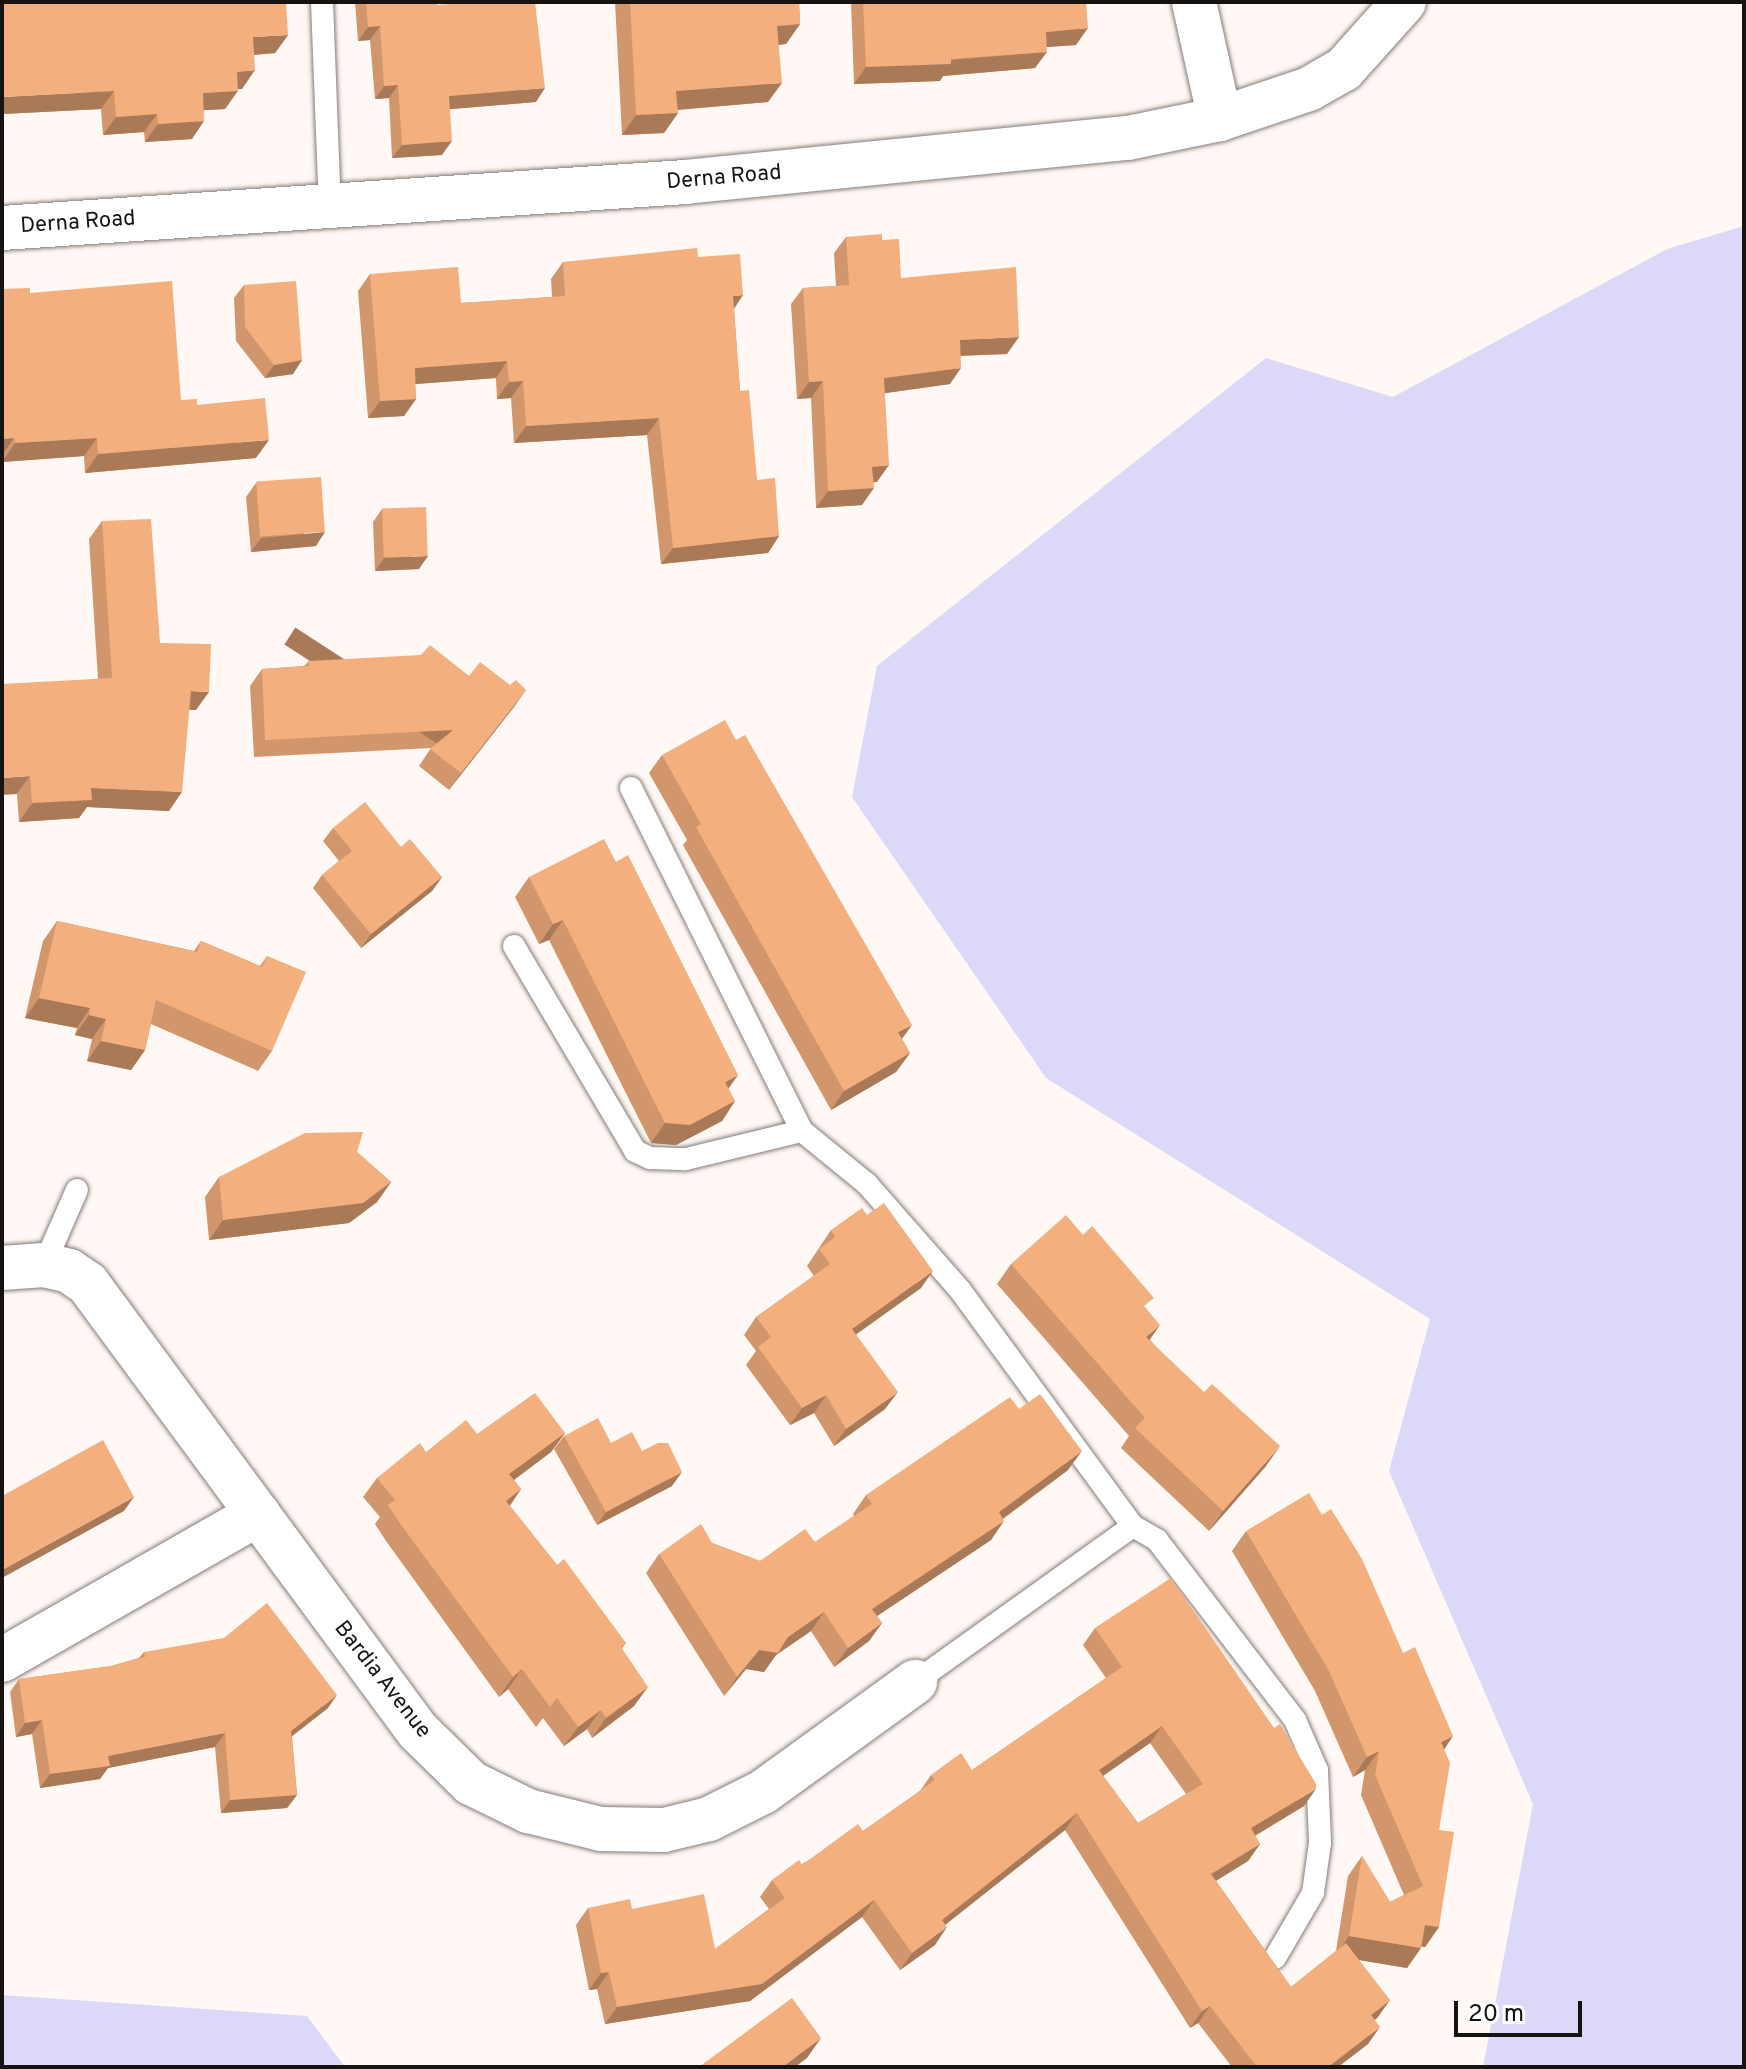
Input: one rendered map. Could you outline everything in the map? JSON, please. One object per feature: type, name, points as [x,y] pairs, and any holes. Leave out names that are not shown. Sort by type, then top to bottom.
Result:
[{"type":"street","points":[[1194,2],[1220,119]]},
{"type":"street","name":"Derna Road","points":[[2,228],[685,182],[1096,142],[1220,119],[1309,89],[1344,69],[1404,2]]},
{"type":"street","name":"Bardia Avenue","points":[[23,1267],[69,1271],[88,1284],[417,1730],[471,1783],[528,1811],[601,1829],[664,1830],[709,1819],[763,1792],[915,1682]]},
{"type":"street","points":[[2,1660],[258,1514]]},
{"type":"lane","points":[[322,2],[330,206]]},
{"type":"lane","points":[[631,788],[802,1131],[867,1184],[960,1290],[1133,1526],[1157,1540],[1295,1720],[1317,1770],[1320,1843],[1313,1893],[1275,1958]]},
{"type":"lane","points":[[514,946],[635,1151],[650,1158],[686,1159],[802,1131]]},
{"type":"lane","points":[[23,1267],[77,1190]]},
{"type":"lane","points":[[915,1682],[1133,1526]]},
{"type":"shaded area","points":[[1744,226],[1744,2067],[1483,2067],[1533,1804],[1389,1471],[1430,1319],[1046,1078],[852,797],[877,666],[1266,358],[1393,397],[1667,249]]},
{"type":"shaded area","points":[[2,1995],[307,2016],[345,2067],[2,2067]]},
{"type":"building","points":[[2,2],[286,2],[288,35],[253,37],[255,70],[237,72],[238,91],[203,93],[204,121],[158,124],[157,114],[116,117],[114,91],[2,97]]},
{"type":"building","points":[[366,2],[437,2],[437,5],[535,2],[545,88],[449,96],[452,141],[402,145],[398,85],[384,86],[380,26],[368,27]]},
{"type":"building","points":[[630,2],[799,2],[800,24],[777,26],[782,83],[676,91],[678,113],[636,115]]},
{"type":"building","points":[[863,2],[1086,2],[1088,28],[1046,32],[1047,52],[951,59],[951,64],[866,67]]},
{"type":"building","points":[[882,234],[882,240],[899,239],[901,278],[1016,267],[1019,337],[960,340],[961,368],[884,378],[889,465],[872,467],[874,488],[828,491],[823,381],[809,382],[803,288],[849,285],[846,237]]},
{"type":"building","points":[[697,248],[698,257],[740,254],[743,295],[733,296],[740,391],[749,390],[757,480],[775,478],[779,536],[673,548],[659,418],[526,426],[523,381],[509,382],[507,361],[415,368],[416,399],[380,401],[370,274],[458,267],[461,303],[565,296],[563,262]]},
{"type":"building","points":[[172,281],[181,400],[197,399],[197,405],[265,398],[269,440],[98,454],[97,438],[15,443],[14,438],[2,439],[2,289],[30,288],[30,293]]},
{"type":"building","points":[[296,281],[302,360],[274,365],[245,327],[244,285]]},
{"type":"building","points":[[321,477],[325,532],[260,536],[256,482]]},
{"type":"building","points":[[426,507],[428,556],[384,558],[382,509]]},
{"type":"building","points":[[151,519],[160,643],[211,644],[209,692],[191,691],[182,792],[91,788],[92,800],[32,803],[30,776],[2,778],[2,684],[112,678],[102,521]]},
{"type":"building","points":[[430,645],[469,676],[480,662],[510,685],[516,680],[526,690],[461,773],[430,749],[453,730],[265,740],[262,669],[309,666],[309,661],[421,655]]},
{"type":"building","points":[[725,720],[736,740],[745,735],[912,1025],[898,1032],[910,1053],[844,1091],[696,827],[701,824],[662,755]]},
{"type":"building","points":[[365,802],[401,847],[410,839],[442,877],[371,934],[322,875],[352,851],[333,828]]},
{"type":"building","points":[[604,839],[616,862],[628,855],[738,1075],[725,1082],[735,1101],[690,1125],[665,1123],[563,920],[553,924],[529,877]]},
{"type":"building","points":[[57,921],[197,952],[201,941],[262,967],[267,956],[306,972],[272,1051],[156,1000],[145,1050],[101,1041],[106,1019],[89,1015],[90,1008],[39,998]]},
{"type":"building","points":[[363,1132],[357,1152],[391,1182],[363,1203],[223,1220],[219,1177],[305,1133]]},
{"type":"building","points":[[884,1203],[933,1271],[852,1329],[898,1392],[846,1429],[826,1395],[802,1408],[758,1347],[771,1337],[756,1317],[830,1264],[819,1249],[835,1237],[831,1230],[862,1208],[867,1215]]},
{"type":"building","points":[[1066,1215],[1083,1235],[1092,1226],[1154,1298],[1144,1306],[1160,1325],[1146,1337],[1204,1392],[1212,1384],[1280,1446],[1223,1511],[1135,1428],[1145,1418],[1011,1264]]},
{"type":"building","points":[[535,1393],[565,1433],[509,1474],[521,1489],[506,1501],[557,1565],[564,1559],[626,1643],[621,1647],[648,1687],[606,1718],[601,1710],[578,1727],[557,1698],[550,1707],[522,1669],[513,1677],[399,1522],[388,1505],[395,1500],[377,1478],[420,1443],[426,1452],[466,1420],[477,1434]]},
{"type":"building","points":[[1040,1394],[1082,1451],[999,1512],[1004,1521],[872,1609],[882,1623],[848,1648],[824,1612],[788,1637],[778,1653],[759,1650],[737,1677],[659,1554],[701,1524],[712,1543],[760,1561],[805,1529],[815,1542],[872,1504],[866,1495],[1010,1397],[1019,1409]]},
{"type":"building","points":[[598,1418],[611,1443],[632,1432],[642,1451],[658,1443],[668,1443],[682,1472],[606,1512],[564,1436]]},
{"type":"building","points":[[103,1440],[134,1497],[2,1570],[2,1496]]},
{"type":"building","points":[[1309,1493],[1322,1515],[1331,1509],[1362,1559],[1403,1653],[1415,1647],[1453,1736],[1441,1742],[1450,1763],[1439,1830],[1454,1832],[1439,1927],[1425,1925],[1421,1948],[1349,1936],[1362,1856],[1390,1902],[1423,1886],[1375,1775],[1379,1751],[1367,1757],[1329,1671],[1246,1531]]},
{"type":"building","points":[[1171,1578],[1274,1728],[1280,1724],[1316,1784],[1316,1789],[1251,1828],[1260,1844],[1211,1874],[1291,1987],[1346,1943],[1390,2000],[1371,2015],[1380,2027],[1328,2067],[1257,2067],[1210,2006],[1202,2011],[1077,1813],[942,1920],[947,1927],[912,1953],[874,1900],[762,1984],[617,2007],[609,1972],[601,1973],[588,1908],[630,1899],[632,1909],[704,1894],[715,1949],[785,1898],[772,1880],[799,1860],[802,1865],[858,1824],[863,1831],[935,1780],[931,1775],[961,1753],[972,1770],[1122,1667],[1095,1628]],"holes":[[[1162,1726],[1203,1784],[1138,1823],[1099,1770]]]},
{"type":"building","points":[[267,1603],[337,1695],[291,1731],[297,1795],[230,1800],[225,1733],[108,1756],[110,1766],[50,1774],[42,1720],[25,1723],[19,1679],[111,1666],[145,1657],[144,1652],[224,1638]]},
{"type":"building","points":[[792,1998],[821,2038],[782,2067],[699,2067]]}]
